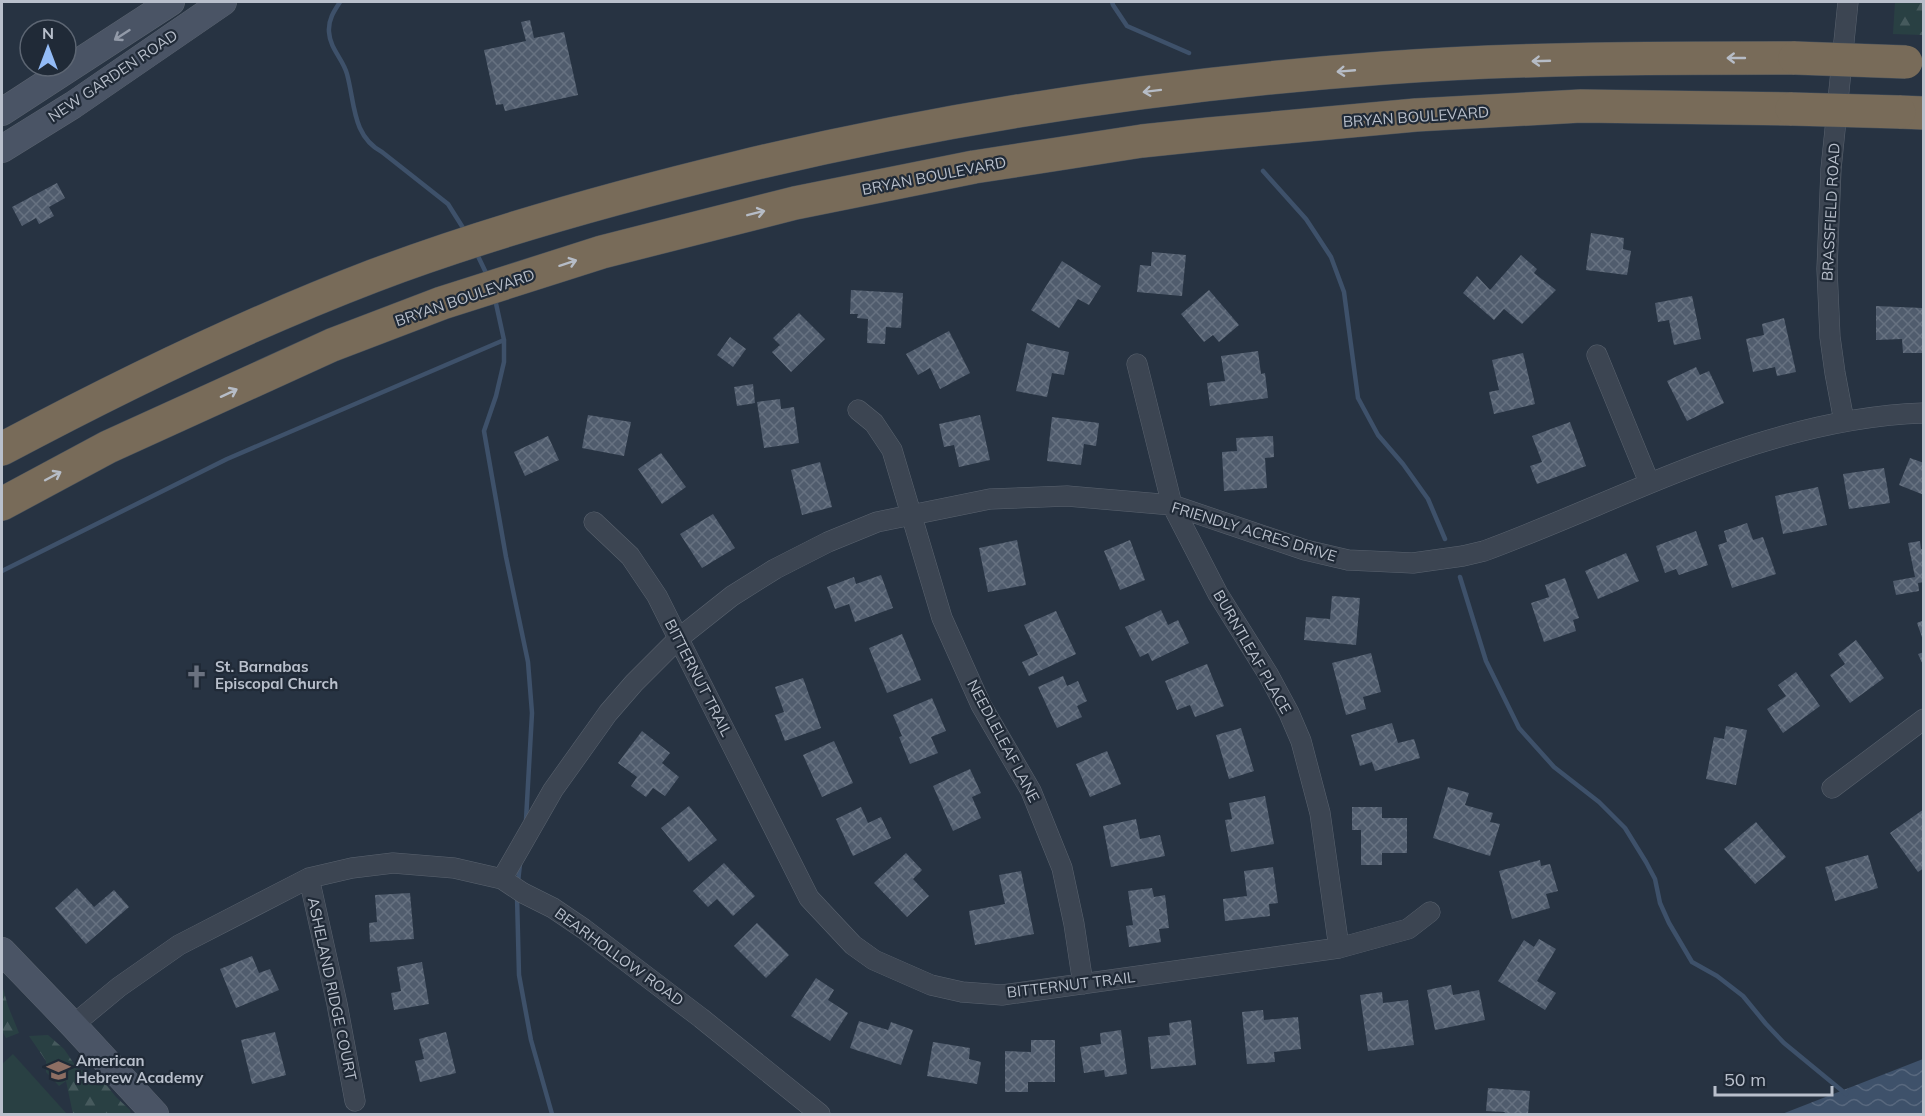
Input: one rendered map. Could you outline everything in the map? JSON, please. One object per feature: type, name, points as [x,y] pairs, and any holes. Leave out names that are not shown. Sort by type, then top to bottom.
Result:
[{"type":"highway","points":[[2,449],[179,359],[375,276],[517,228],[631,194],[797,153],[883,135],[1020,110],[1210,84],[1385,68],[1630,57],[1794,58],[1915,62]]},
{"type":"highway","name":"BRYAN BOULEVARD","points":[[2,504],[108,447],[332,345],[442,303],[602,252],[806,201],[985,166],[1142,141],[1416,115],[1581,106],[1911,112]]},
{"type":"main road","name":"NEW GARDEN ROAD","points":[[6,110],[171,2]]},
{"type":"main road","name":"NEW GARDEN ROAD","points":[[2,149],[73,105],[224,2]]},
{"type":"main road","points":[[2,133],[13,126],[16,121],[15,116],[6,110]]},
{"type":"main road","points":[[2,951],[155,1114]]},
{"type":"street","name":"BRASSFIELD ROAD","points":[[1844,421],[1830,337],[1827,269],[1831,168],[1848,2]]},
{"type":"street","points":[[1597,355],[1649,482]]},
{"type":"street","name":"BURNTLEAF PLACE","points":[[1137,364],[1172,505],[1218,594],[1268,674],[1301,741],[1320,813],[1339,948]]},
{"type":"street","name":"NEEDLELEAF LANE","points":[[858,410],[874,423],[892,450],[942,618],[981,705],[1031,791],[1062,868],[1074,924],[1083,984]]},
{"type":"street","name":"FRIENDLY ACRES DRIVE","points":[[502,879],[553,790],[608,713],[634,682],[679,638],[732,596],[775,569],[877,522],[990,499],[1067,496],[1172,505],[1305,550],[1348,560],[1413,563],[1484,551],[1649,482],[1738,448],[1844,421],[1923,412]]},
{"type":"street","name":"BITTERNUT TRAIL","points":[[594,522],[630,556],[657,596],[809,898],[854,945],[874,960],[931,985],[963,992],[1002,995],[1339,948],[1408,928],[1430,912]]},
{"type":"street","points":[[1832,788],[1923,719]]},
{"type":"street","name":"BEARHOLLOW ROAD","points":[[73,1025],[119,987],[179,945],[309,878],[352,868],[393,863],[454,868],[502,879],[553,908],[701,1018],[819,1114]]},
{"type":"street","name":"ASHELAND RIDGE COURT","points":[[309,878],[338,1004],[355,1101]]},
{"type":"green space","points":[[1895,2],[1923,2],[1923,35],[1893,34]]},
{"type":"green space","points":[[2,985],[19,1033],[6,1038],[2,1031]]},
{"type":"green space","points":[[48,1035],[64,1049],[77,1068],[104,1082],[130,1110],[131,1114],[73,1114],[66,1081],[59,1086],[46,1072],[46,1061],[29,1036]]},
{"type":"green space","points":[[13,1054],[67,1114],[2,1114],[2,1064]]},
{"type":"water","points":[[1923,1059],[1923,1114],[1782,1114]]},
{"type":"building","points":[[530,20],[534,38],[564,32],[578,95],[505,111],[503,104],[496,105],[484,50],[526,41],[521,22]]},
{"type":"building","points":[[57,183],[65,198],[49,207],[54,216],[39,224],[36,218],[22,226],[12,207]]},
{"type":"building","points":[[1591,233],[1624,238],[1623,249],[1631,251],[1627,275],[1586,270]]},
{"type":"building","points":[[1152,252],[1186,255],[1182,296],[1137,292],[1140,265],[1151,266]]},
{"type":"building","points":[[1521,255],[1537,269],[1534,273],[1556,290],[1522,324],[1504,309],[1494,320],[1463,293],[1477,276],[1490,290]]},
{"type":"building","points":[[1062,261],[1101,286],[1089,305],[1078,299],[1059,328],[1031,310]]},
{"type":"building","points":[[851,290],[903,293],[901,328],[886,327],[885,344],[867,343],[868,319],[857,318],[858,314],[850,314]]},
{"type":"building","points":[[1209,290],[1239,325],[1219,342],[1213,335],[1204,342],[1181,314]]},
{"type":"building","points":[[1692,296],[1701,339],[1674,345],[1669,320],[1658,322],[1655,303]]},
{"type":"building","points":[[1876,306],[1922,308],[1924,353],[1903,353],[1902,339],[1876,340]]},
{"type":"building","points":[[799,313],[825,339],[791,372],[772,352],[780,345],[773,338]]},
{"type":"building","points":[[1784,318],[1796,372],[1777,376],[1775,367],[1753,372],[1746,339],[1764,335],[1762,324]]},
{"type":"building","points":[[949,331],[970,373],[940,389],[930,368],[918,375],[906,354]]},
{"type":"building","points":[[730,337],[746,349],[733,367],[717,355]]},
{"type":"building","points":[[1027,343],[1069,352],[1064,375],[1052,373],[1047,397],[1016,391]]},
{"type":"building","points":[[1258,351],[1261,374],[1265,373],[1268,398],[1210,406],[1207,383],[1225,381],[1221,356]]},
{"type":"building","points":[[1523,353],[1535,404],[1494,414],[1489,392],[1499,390],[1492,360]]},
{"type":"building","points":[[1696,367],[1700,375],[1709,371],[1724,403],[1687,421],[1667,381]]},
{"type":"building","points":[[753,384],[755,403],[737,406],[734,387]]},
{"type":"building","points":[[780,399],[781,409],[794,407],[799,443],[764,448],[757,402]]},
{"type":"building","points":[[588,415],[631,422],[624,456],[582,448]]},
{"type":"building","points":[[980,415],[990,460],[959,467],[954,445],[944,447],[939,424]]},
{"type":"building","points":[[1052,417],[1099,423],[1096,446],[1084,444],[1081,465],[1047,461]]},
{"type":"building","points":[[1570,422],[1586,466],[1537,484],[1530,466],[1542,462],[1532,436]]},
{"type":"building","points":[[548,436],[559,460],[525,476],[514,452]]},
{"type":"building","points":[[1273,436],[1274,457],[1265,458],[1267,488],[1224,491],[1222,452],[1237,451],[1236,438]]},
{"type":"building","points":[[661,453],[686,487],[662,504],[638,469]]},
{"type":"building","points":[[1910,458],[1924,463],[1924,495],[1899,485]]},
{"type":"building","points":[[820,462],[832,507],[802,515],[791,470]]},
{"type":"building","points":[[1884,468],[1890,503],[1849,509],[1843,474]]},
{"type":"building","points":[[1818,487],[1827,525],[1783,534],[1775,496]]},
{"type":"building","points":[[713,514],[735,548],[702,568],[680,534]]},
{"type":"building","points":[[1747,523],[1753,540],[1763,537],[1776,574],[1732,588],[1718,545],[1727,542],[1724,531]]},
{"type":"building","points":[[1696,531],[1708,565],[1679,575],[1676,569],[1665,573],[1656,546]]},
{"type":"building","points":[[1017,540],[1026,585],[988,592],[979,548]]},
{"type":"building","points":[[1130,540],[1145,580],[1120,590],[1104,551]]},
{"type":"building","points":[[1920,541],[1921,549],[1924,549],[1924,582],[1918,583],[1919,591],[1896,595],[1893,581],[1915,577],[1908,543]]},
{"type":"building","points":[[1626,553],[1639,581],[1598,599],[1585,571]]},
{"type":"building","points":[[881,575],[893,608],[855,622],[849,604],[835,609],[827,587],[854,577],[856,584]]},
{"type":"building","points":[[1565,578],[1579,618],[1573,620],[1576,631],[1544,642],[1531,603],[1549,597],[1545,585]]},
{"type":"building","points":[[1332,596],[1360,598],[1356,645],[1304,640],[1306,617],[1330,619]]},
{"type":"building","points":[[1161,610],[1168,625],[1178,620],[1189,643],[1152,661],[1148,653],[1140,657],[1125,627]]},
{"type":"building","points":[[1056,611],[1076,654],[1029,676],[1022,662],[1038,655],[1024,625]]},
{"type":"building","points":[[1924,620],[1924,640],[1923,640],[1917,623]]},
{"type":"building","points":[[902,634],[921,680],[887,693],[869,648]]},
{"type":"building","points":[[1856,640],[1884,678],[1850,703],[1830,675],[1845,664],[1838,654]]},
{"type":"building","points":[[1924,652],[1924,667],[1918,654]]},
{"type":"building","points":[[1371,653],[1381,692],[1363,697],[1366,709],[1346,715],[1332,663]]},
{"type":"building","points":[[1207,664],[1224,706],[1195,717],[1190,705],[1177,710],[1165,681]]},
{"type":"building","points":[[1796,672],[1820,706],[1783,733],[1767,709],[1786,696],[1778,685]]},
{"type":"building","points":[[1063,676],[1067,686],[1078,681],[1087,701],[1077,706],[1082,717],[1057,728],[1038,687]]},
{"type":"building","points":[[803,678],[821,728],[785,741],[775,715],[784,712],[775,687]]},
{"type":"building","points":[[932,698],[946,731],[931,737],[938,753],[910,764],[893,715]]},
{"type":"building","points":[[1392,723],[1398,743],[1414,739],[1420,758],[1375,771],[1372,762],[1360,766],[1351,735]]},
{"type":"building","points":[[1726,726],[1747,730],[1736,785],[1706,779],[1714,737],[1724,739]]},
{"type":"building","points":[[1241,728],[1254,771],[1229,779],[1216,735]]},
{"type":"building","points":[[642,731],[670,753],[662,763],[679,777],[665,796],[653,788],[646,797],[631,786],[637,777],[618,763]]},
{"type":"building","points":[[834,741],[853,783],[822,797],[803,755]]},
{"type":"building","points":[[1107,751],[1121,784],[1090,797],[1076,764]]},
{"type":"building","points":[[970,769],[981,793],[972,797],[981,818],[953,831],[933,786]]},
{"type":"building","points":[[1448,787],[1469,793],[1465,805],[1493,813],[1490,822],[1500,824],[1490,856],[1433,838]]},
{"type":"building","points":[[1265,796],[1274,844],[1231,852],[1225,820],[1232,819],[1229,803]]},
{"type":"building","points":[[689,806],[717,840],[689,862],[661,828]]},
{"type":"building","points":[[861,807],[868,823],[881,817],[891,838],[853,856],[836,819]]},
{"type":"building","points":[[1352,807],[1382,807],[1382,818],[1407,818],[1407,853],[1382,853],[1382,865],[1361,865],[1361,830],[1352,830]]},
{"type":"building","points":[[1924,809],[1924,868],[1918,872],[1890,833]]},
{"type":"building","points":[[1136,819],[1140,839],[1160,835],[1165,856],[1111,867],[1103,826]]},
{"type":"building","points":[[1756,822],[1786,857],[1755,884],[1724,849]]},
{"type":"building","points":[[906,853],[922,870],[913,879],[929,896],[907,917],[874,883]]},
{"type":"building","points":[[1868,855],[1878,888],[1835,901],[1825,867]]},
{"type":"building","points":[[1540,860],[1541,866],[1550,864],[1558,891],[1546,894],[1550,908],[1512,919],[1499,871]]},
{"type":"building","points":[[724,863],[755,896],[733,916],[717,899],[708,907],[693,891]]},
{"type":"building","points":[[1273,867],[1278,903],[1269,904],[1270,916],[1225,921],[1223,899],[1247,896],[1244,871]]},
{"type":"building","points":[[1021,871],[1034,934],[975,945],[969,911],[1005,904],[999,875]]},
{"type":"building","points":[[77,888],[94,907],[114,890],[129,907],[86,944],[55,908]]},
{"type":"building","points":[[1152,888],[1154,897],[1165,895],[1169,928],[1159,929],[1161,942],[1129,947],[1126,926],[1133,925],[1128,891]]},
{"type":"building","points":[[410,893],[414,939],[370,942],[369,923],[377,922],[375,895]]},
{"type":"building","points":[[757,923],[789,955],[766,978],[734,946]]},
{"type":"building","points":[[1539,939],[1556,949],[1537,981],[1556,993],[1545,1010],[1498,981],[1524,940],[1534,947]]},
{"type":"building","points":[[252,956],[259,973],[270,969],[279,990],[236,1008],[220,969]]},
{"type":"building","points":[[422,962],[429,1004],[394,1010],[391,993],[401,991],[397,967]]},
{"type":"building","points":[[816,978],[834,990],[828,1000],[848,1013],[830,1041],[791,1016]]},
{"type":"building","points":[[1451,985],[1453,995],[1479,990],[1485,1020],[1435,1030],[1427,990]]},
{"type":"building","points":[[1382,992],[1383,1003],[1408,1000],[1414,1045],[1368,1051],[1360,995]]},
{"type":"building","points":[[1263,1010],[1264,1020],[1298,1017],[1301,1049],[1274,1052],[1275,1062],[1247,1064],[1242,1012]]},
{"type":"building","points":[[1191,1020],[1196,1065],[1151,1069],[1148,1037],[1170,1035],[1169,1023]]},
{"type":"building","points":[[859,1021],[888,1030],[891,1022],[913,1030],[901,1065],[850,1048]]},
{"type":"building","points":[[1121,1030],[1127,1074],[1105,1077],[1104,1070],[1084,1073],[1080,1047],[1101,1044],[1100,1033]]},
{"type":"building","points":[[275,1032],[286,1075],[252,1084],[241,1040]]},
{"type":"building","points":[[446,1032],[456,1073],[420,1082],[415,1061],[424,1059],[419,1039]]},
{"type":"building","points":[[1031,1040],[1055,1040],[1055,1082],[1028,1082],[1028,1092],[1005,1092],[1005,1051],[1031,1052]]},
{"type":"building","points":[[933,1042],[970,1048],[969,1059],[981,1062],[977,1084],[927,1076]]},
{"type":"building","points":[[1488,1088],[1530,1091],[1528,1114],[1486,1111]]},
{"type":"waterway","points":[[340,2],[330,20],[330,38],[347,74],[360,128],[372,145],[448,204],[465,231]]},
{"type":"waterway","points":[[1112,2],[1127,26],[1189,53]]},
{"type":"waterway","points":[[1263,171],[1306,219],[1331,257],[1344,292],[1358,398],[1378,435],[1403,464],[1428,499],[1445,539]]},
{"type":"waterway","points":[[476,252],[488,277]]},
{"type":"waterway","points":[[495,299],[504,340],[504,362],[484,431],[506,557],[528,662],[532,713],[526,820]]},
{"type":"waterway","points":[[2,571],[227,459],[504,340]]},
{"type":"waterway","points":[[1460,577],[1486,661],[1519,728],[1554,767],[1599,802],[1625,828],[1655,879],[1660,903],[1692,962],[1717,976],[1743,996],[1784,1043],[1846,1094]]},
{"type":"waterway","points":[[518,882],[520,864]]},
{"type":"waterway","points":[[517,896],[519,975],[531,1040],[552,1114]]},
{"type":"place","name":"St. Barnabas Episcopal Church","points":[[197,676]]},
{"type":"place","name":"American Hebrew Academy","points":[[58,1070]]}]
